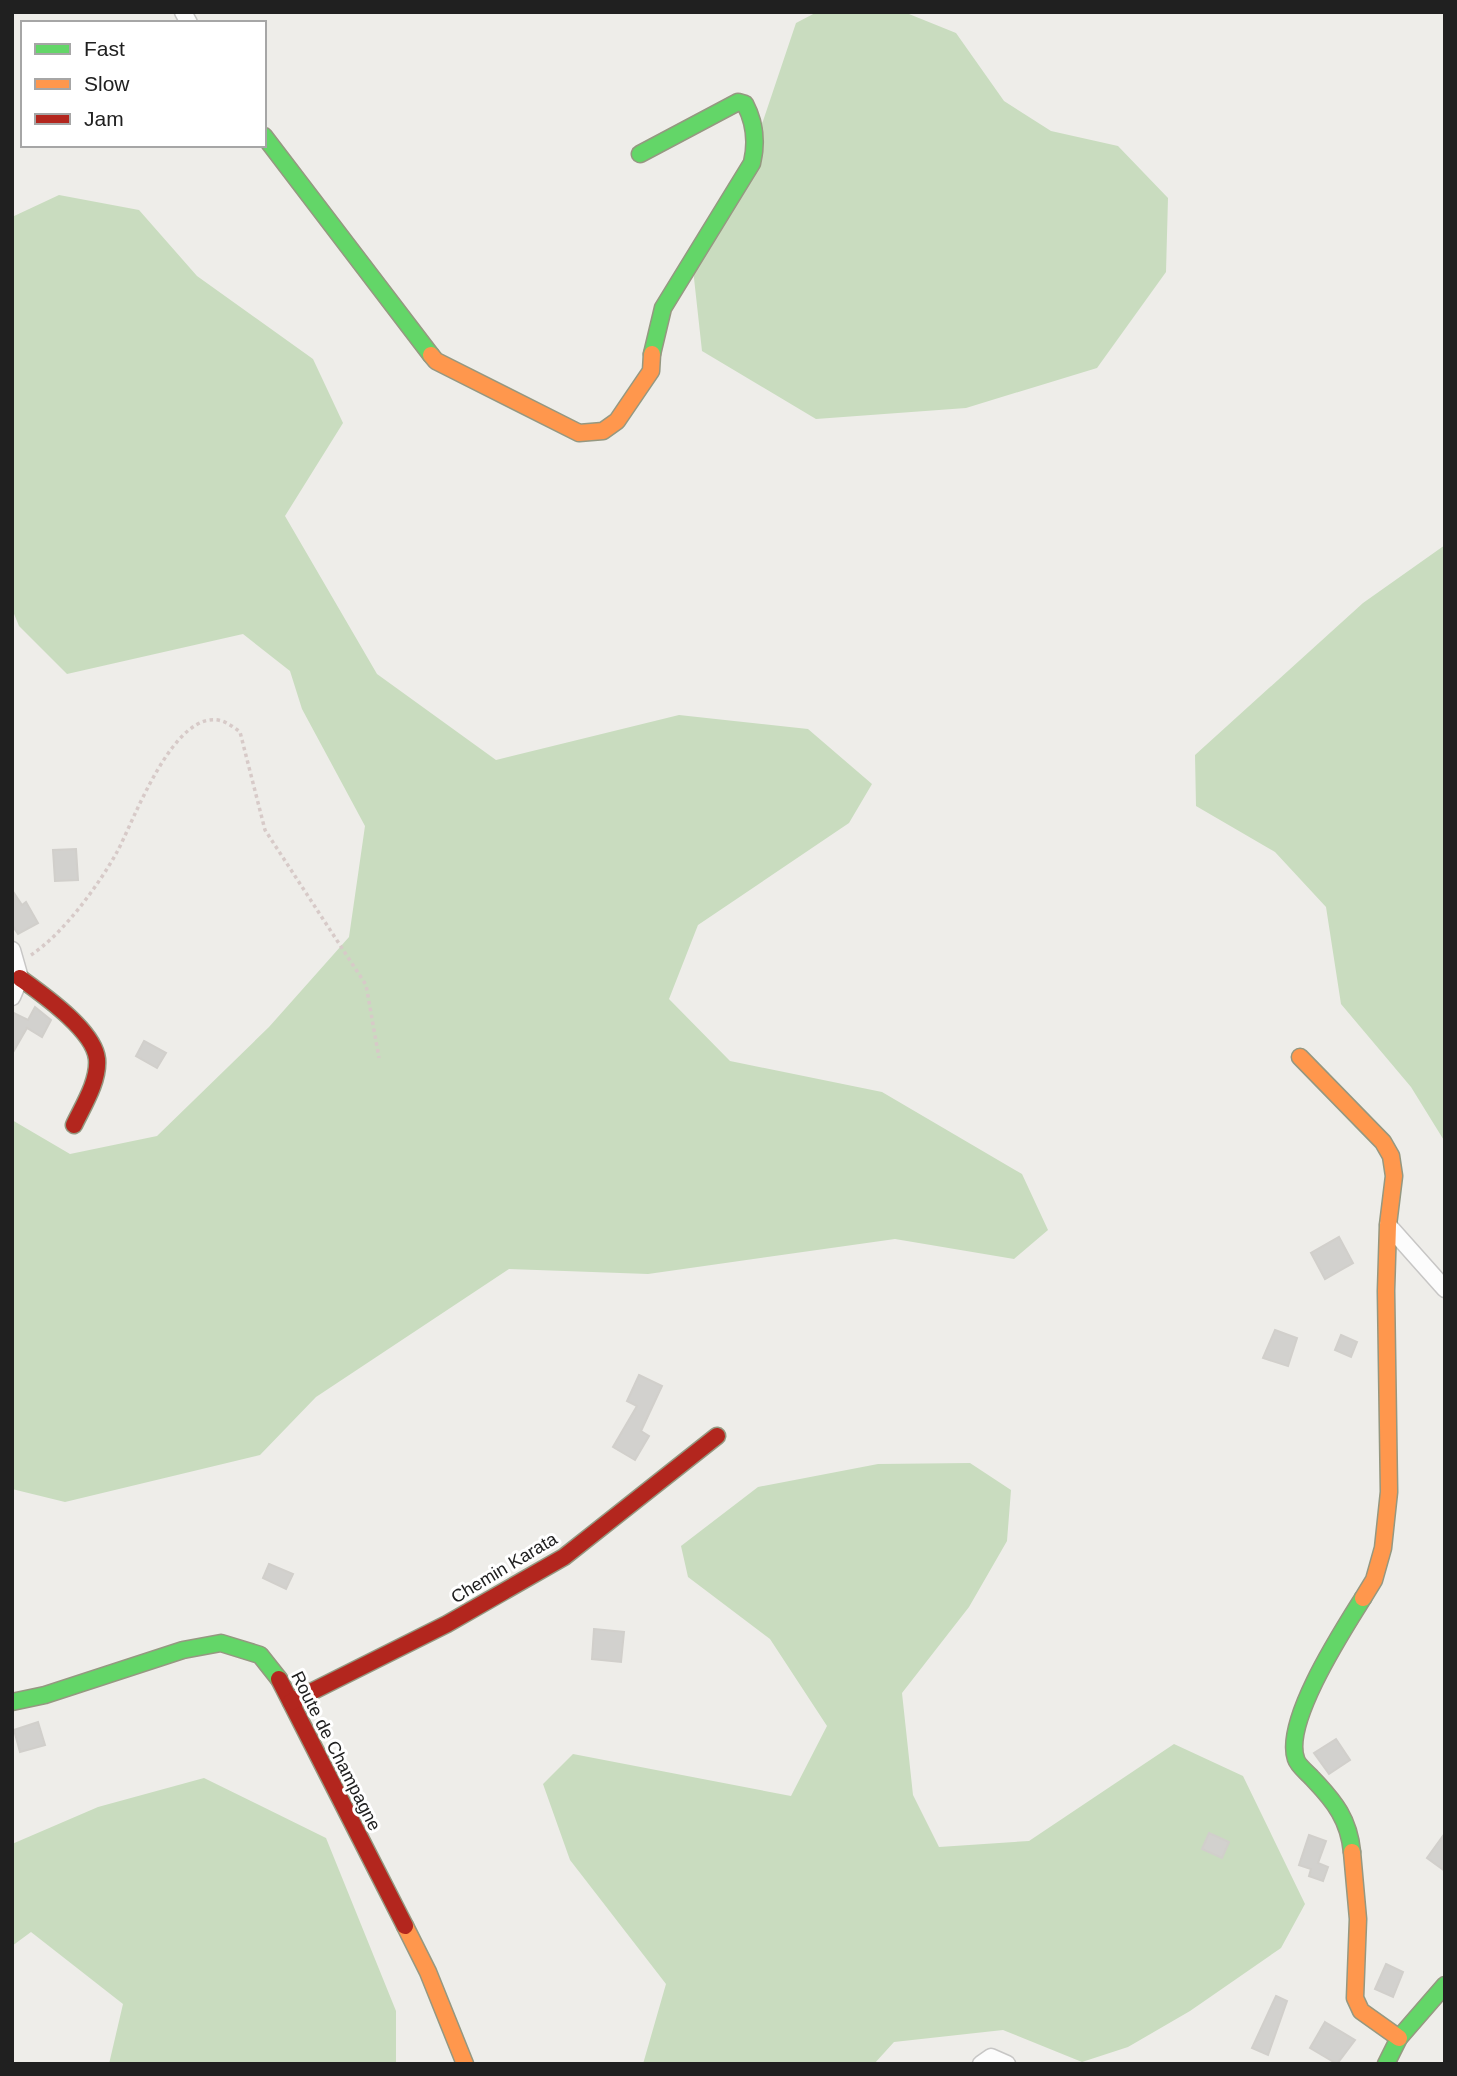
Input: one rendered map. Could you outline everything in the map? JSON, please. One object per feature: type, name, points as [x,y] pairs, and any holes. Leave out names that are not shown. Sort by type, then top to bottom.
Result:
[{"type":"street","points":[[266,139],[436,361],[579,433],[603,431],[617,421],[651,371],[652,349],[663,309],[752,163],[756,149],[754,119],[745,104],[738,102],[640,154]]},
{"type":"street","points":[[12,997],[17,964]]},
{"type":"street","points":[[17,964],[94,1046],[97,1060],[74,1125]]},
{"type":"street","points":[[1300,1057],[1383,1142],[1391,1156],[1394,1176],[1388,1225],[1389,1492],[1383,1548],[1374,1580],[1318,1670],[1294,1741],[1296,1760],[1336,1803],[1350,1830],[1358,1919],[1355,1998],[1361,2011],[1399,2038]]},
{"type":"street","points":[[1388,1225],[1445,1289]]},
{"type":"street","name":"Chemin Karata","points":[[291,1702],[447,1624],[565,1557],[718,1436]]},
{"type":"street","name":"Route de Champagne","points":[[12,1702],[45,1695],[183,1650],[221,1643],[260,1655],[272,1667],[291,1702],[428,1972],[465,2064]]},
{"type":"street","points":[[1386,2064],[1399,2038],[1445,1985]]},
{"type":"street","points":[[981,2064],[991,2057],[1007,2064]]},
{"type":"path","points":[[17,964],[50,942],[82,902],[116,852],[144,789],[179,738],[205,721],[220,720],[240,732],[265,830],[366,985],[379,1058]]},
{"type":"green space","points":[[817,12],[904,12],[956,33],[1004,101],[1051,131],[1118,146],[1168,198],[1166,272],[1097,368],[966,408],[816,419],[702,351],[692,260],[763,121],[796,23]]},
{"type":"green space","points":[[59,195],[139,210],[197,276],[313,359],[343,423],[285,516],[377,674],[496,760],[679,715],[808,729],[872,784],[849,823],[698,925],[669,999],[730,1061],[882,1092],[1022,1174],[1048,1230],[1014,1259],[895,1239],[648,1274],[509,1269],[316,1397],[260,1455],[65,1502],[12,1489],[12,1120],[70,1154],[157,1136],[269,1027],[349,937],[365,826],[302,709],[290,671],[243,634],[67,674],[19,626],[12,609],[12,217]]},
{"type":"green space","points":[[1445,545],[1445,1142],[1411,1087],[1341,1004],[1326,907],[1275,852],[1196,806],[1195,755],[1363,603]]},
{"type":"green space","points":[[970,1463],[1011,1490],[1007,1541],[969,1607],[902,1693],[913,1795],[939,1847],[1029,1841],[1174,1744],[1243,1776],[1305,1904],[1281,1948],[1190,2011],[1128,2047],[1082,2062],[1003,2030],[894,2042],[874,2064],[643,2064],[666,1984],[570,1860],[543,1784],[573,1754],[791,1796],[827,1726],[770,1639],[688,1577],[681,1546],[758,1487],[878,1464]]},
{"type":"green space","points":[[204,1778],[326,1838],[396,2011],[396,2064],[109,2064],[123,2004],[31,1932],[12,1946],[12,1844],[98,1807]]},
{"type":"building","points":[[76,849],[78,880],[55,881],[53,850]]},
{"type":"building","points":[[12,890],[22,905],[26,902],[38,923],[18,934],[12,925]]},
{"type":"building","points":[[35,1007],[51,1020],[42,1037],[27,1028],[12,1054],[12,1012],[28,1020]]},
{"type":"building","points":[[144,1041],[166,1053],[157,1068],[136,1056]]},
{"type":"building","points":[[1339,1237],[1353,1263],[1325,1279],[1311,1253]]},
{"type":"building","points":[[1275,1330],[1297,1338],[1288,1366],[1263,1358]]},
{"type":"building","points":[[1341,1335],[1357,1342],[1351,1357],[1335,1350]]},
{"type":"building","points":[[639,1375],[662,1386],[641,1431],[649,1436],[635,1460],[613,1447],[637,1406],[627,1401]]},
{"type":"building","points":[[269,1564],[293,1574],[286,1589],[263,1578]]},
{"type":"building","points":[[594,1629],[624,1632],[621,1662],[592,1659]]},
{"type":"building","points":[[38,1722],[45,1745],[20,1752],[14,1730]]},
{"type":"building","points":[[1336,1739],[1350,1760],[1329,1774],[1314,1753]]},
{"type":"building","points":[[1209,1833],[1229,1842],[1222,1858],[1202,1849]]},
{"type":"building","points":[[1445,1833],[1445,1871],[1427,1858]]},
{"type":"building","points":[[1309,1835],[1326,1841],[1318,1863],[1328,1867],[1323,1881],[1309,1876],[1311,1869],[1299,1865]]},
{"type":"building","points":[[1386,1964],[1403,1972],[1393,1997],[1375,1989]]},
{"type":"building","points":[[1276,1996],[1287,2001],[1268,2055],[1252,2048]]},
{"type":"building","points":[[1325,2022],[1355,2040],[1337,2064],[1310,2048]]},
{"type":"traffic: fast","points":[[640,154],[738,102],[745,104],[751,118],[755,140],[752,163],[663,308],[652,354]]},
{"type":"traffic: fast","points":[[266,139],[431,355]]},
{"type":"traffic: fast","points":[[1352,1852],[1348,1830],[1340,1812],[1299,1764],[1294,1743],[1306,1700],[1342,1631],[1363,1598]]},
{"type":"traffic: fast","points":[[12,1702],[45,1695],[183,1650],[221,1643],[260,1655],[279,1679]]},
{"type":"traffic: fast","points":[[1386,2064],[1399,2038],[1445,1985]]},
{"type":"traffic: slow","points":[[431,355],[436,361],[579,433],[603,431],[617,421],[651,371],[652,354]]},
{"type":"traffic: slow","points":[[1300,1057],[1383,1142],[1391,1156],[1394,1176],[1388,1225],[1386,1291],[1389,1492],[1383,1548],[1374,1580],[1363,1598]]},
{"type":"traffic: slow","points":[[1352,1852],[1358,1919],[1355,1998],[1361,2011],[1399,2038]]},
{"type":"traffic: slow","points":[[405,1926],[428,1972],[465,2064]]},
{"type":"traffic: jam","points":[[20,978],[66,1014],[87,1036],[94,1048],[97,1059],[96,1076],[74,1125]]},
{"type":"traffic: jam","points":[[291,1702],[447,1624],[564,1557],[717,1436]]},
{"type":"traffic: jam","points":[[279,1679],[405,1926]]}]
